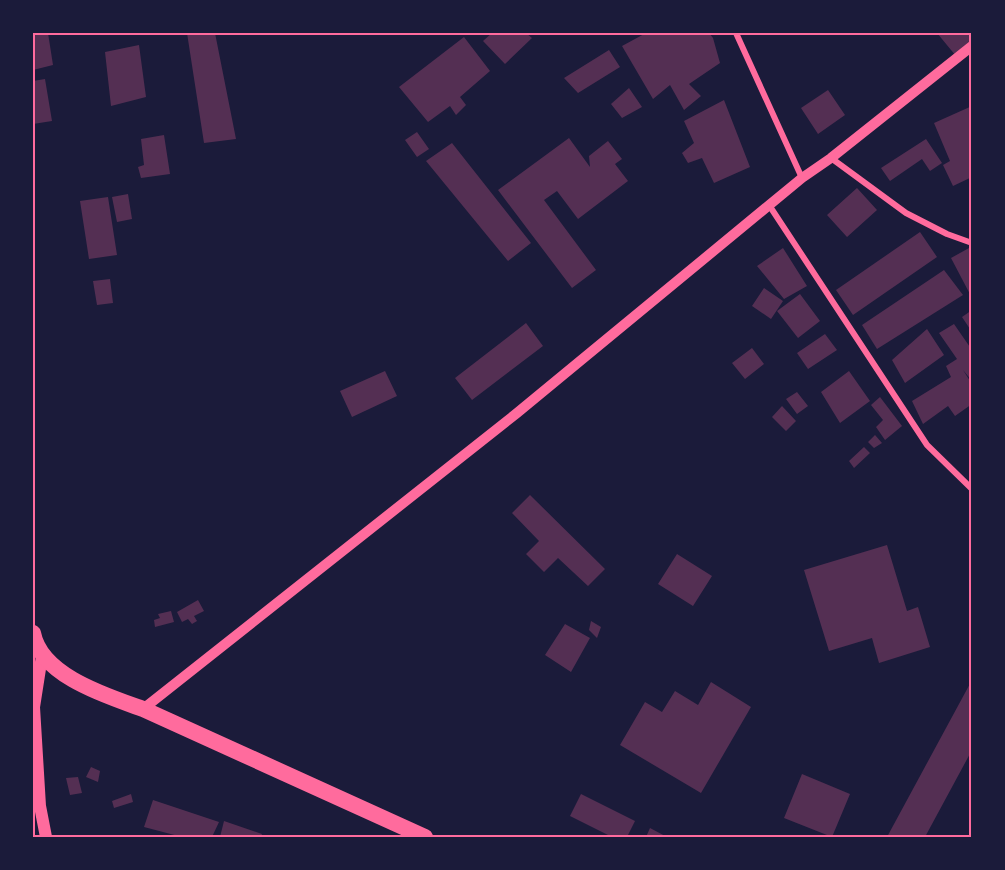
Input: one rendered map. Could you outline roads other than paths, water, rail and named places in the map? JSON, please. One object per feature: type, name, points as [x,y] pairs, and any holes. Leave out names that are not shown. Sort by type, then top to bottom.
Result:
[{"type":"highway","points":[[33,633],[42,656],[95,691],[144,709],[425,837]]},
{"type":"main road","points":[[42,656],[34,707],[40,806],[46,837]]},
{"type":"street","points":[[736,33],[802,178]]},
{"type":"street","points":[[144,709],[508,420],[802,178],[831,158],[972,46]]},
{"type":"street","points":[[831,158],[906,213],[947,234],[972,243]]},
{"type":"street","points":[[769,205],[927,445],[972,489]]}]
